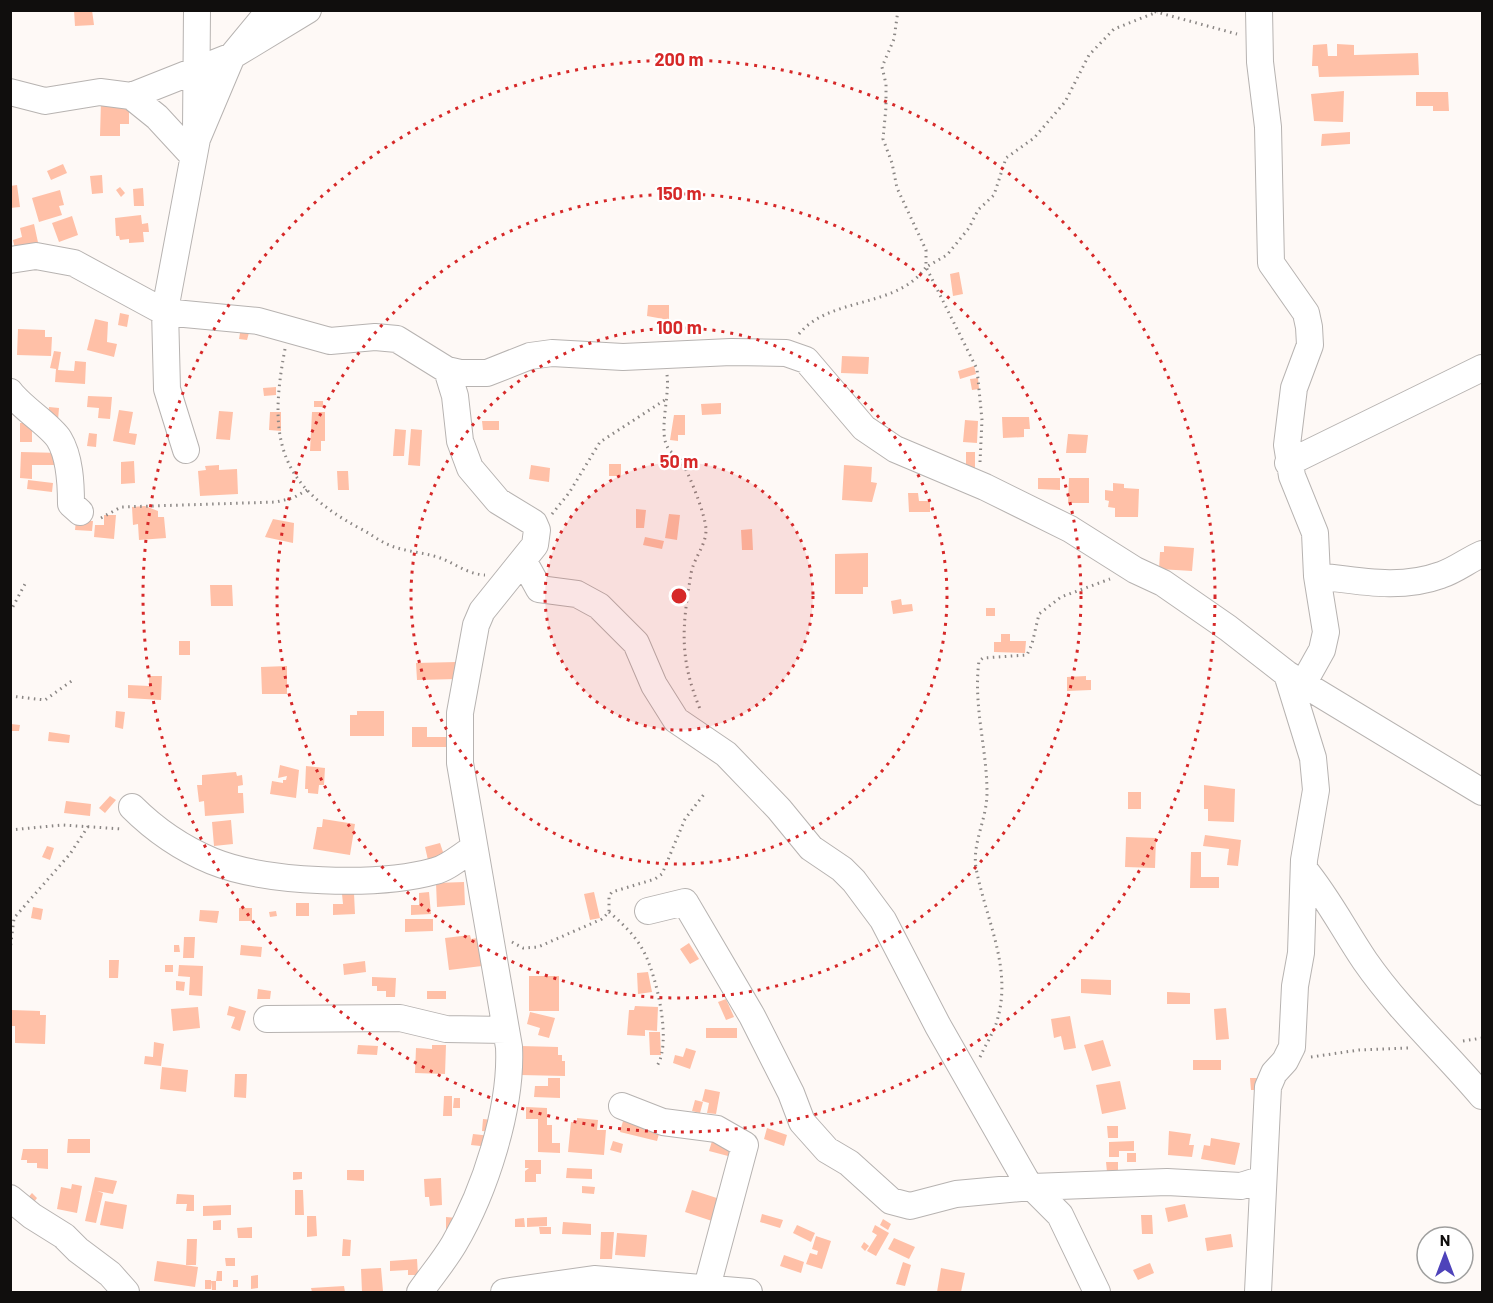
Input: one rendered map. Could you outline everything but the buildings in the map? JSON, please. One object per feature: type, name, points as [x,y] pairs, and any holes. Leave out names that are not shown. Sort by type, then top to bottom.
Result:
[{"type":"street","points":[[186,450],[167,389],[165,310],[195,147],[197,10]]},
{"type":"street","points":[[195,147],[232,56],[270,10]]},
{"type":"street","points":[[10,92],[45,100],[100,92],[131,96],[232,56],[308,10]]},
{"type":"street","points":[[1256,23],[1268,127],[1271,263],[1306,314],[1309,327],[1310,345],[1294,388],[1287,445],[1288,463],[1315,533],[1317,576],[1326,632],[1322,650],[1295,679]]},
{"type":"street","points":[[131,96],[195,147]]},
{"type":"street","points":[[10,260],[36,256],[74,263],[165,310],[258,321],[330,341],[375,337],[397,339],[447,370],[487,373],[541,354],[623,357],[731,352],[786,353],[806,360],[864,428],[886,443],[978,484],[1070,529],[1135,570],[1163,583],[1295,679],[1482,792]]},
{"type":"street","points":[[1288,463],[1482,368]]},
{"type":"street","points":[[420,1293],[458,1236],[486,1169],[508,1090],[510,1072],[506,1030],[460,763],[460,713],[476,625],[482,611],[535,545],[538,537],[536,526],[498,501],[470,468],[460,441],[454,396],[447,370]]},
{"type":"street","points":[[10,392],[20,405],[59,439],[72,479],[71,504],[88,518]]},
{"type":"street","points":[[1317,576],[1393,585],[1411,584],[1443,574],[1482,554]]},
{"type":"street","points":[[517,567],[539,589],[564,591],[586,598],[599,606],[630,635],[672,716],[726,754],[767,796],[811,848],[842,869],[872,904],[1032,1187],[1060,1215],[1097,1293]]},
{"type":"street","points":[[1258,1293],[1268,1087],[1274,1073],[1285,1061],[1292,1047],[1294,986],[1301,952],[1304,869],[1316,775],[1295,679]]},
{"type":"street","points":[[132,807],[168,838],[224,864],[258,873],[340,880],[383,879],[437,871],[474,848]]},
{"type":"street","points":[[1304,869],[1322,891],[1365,962],[1433,1045],[1482,1096]]},
{"type":"street","points":[[648,911],[685,902],[752,1016],[791,1093],[801,1122],[827,1150],[849,1163],[891,1201],[910,1206],[956,1194],[1032,1187],[1167,1182],[1241,1186],[1263,1179]]},
{"type":"street","points":[[267,1019],[400,1018],[446,1029],[506,1030]]},
{"type":"street","points":[[622,1106],[663,1122],[717,1129],[744,1145],[707,1287]]},
{"type":"street","points":[[10,1198],[32,1216],[64,1236],[78,1250],[110,1274],[126,1293]]},
{"type":"street","points":[[518,1291],[594,1279],[707,1287],[749,1293]]},
{"type":"path","points":[[898,10],[894,39],[882,67],[886,107],[883,139],[892,163],[895,182],[907,205],[912,225],[926,250],[926,267],[977,369],[980,384],[982,455],[978,484]]},
{"type":"path","points":[[1149,10],[1256,23]]},
{"type":"path","points":[[786,353],[803,330],[818,320],[848,306],[887,294],[915,279],[926,267],[947,255],[969,228],[978,210],[994,195],[1006,158],[1037,135],[1065,102],[1089,55],[1114,29],[1157,12]]},
{"type":"path","points":[[289,328],[278,394],[280,444],[286,463],[307,490],[337,516],[389,545],[438,557],[473,574],[517,567]]},
{"type":"path","points":[[663,355],[669,388],[664,435],[668,448],[681,461],[705,524],[705,536],[691,574],[686,606],[684,656],[690,684],[705,725],[707,739]]},
{"type":"path","points":[[536,526],[559,506],[600,442],[668,398]]},
{"type":"path","points":[[88,518],[122,507],[276,502],[293,498],[307,490]]},
{"type":"path","points":[[969,1077],[996,1024],[1002,984],[1000,957],[976,867],[976,846],[986,814],[987,790],[979,730],[979,661],[983,658],[1027,655],[1039,614],[1048,606],[1061,597],[1135,570]]},
{"type":"path","points":[[10,612],[25,584]]},
{"type":"path","points":[[10,696],[45,700],[73,680]]},
{"type":"path","points":[[488,932],[523,948],[538,947],[602,919],[609,912],[609,896],[612,892],[656,879],[662,874],[686,819],[705,793]]},
{"type":"path","points":[[10,951],[14,918],[70,854],[88,825]]},
{"type":"path","points":[[10,830],[35,826],[88,825],[157,830]]},
{"type":"path","points":[[609,912],[625,926],[645,952],[651,970],[664,1035],[664,1055],[657,1066]]},
{"type":"path","points":[[1285,1061],[1359,1050],[1433,1045],[1482,1038]]}]
